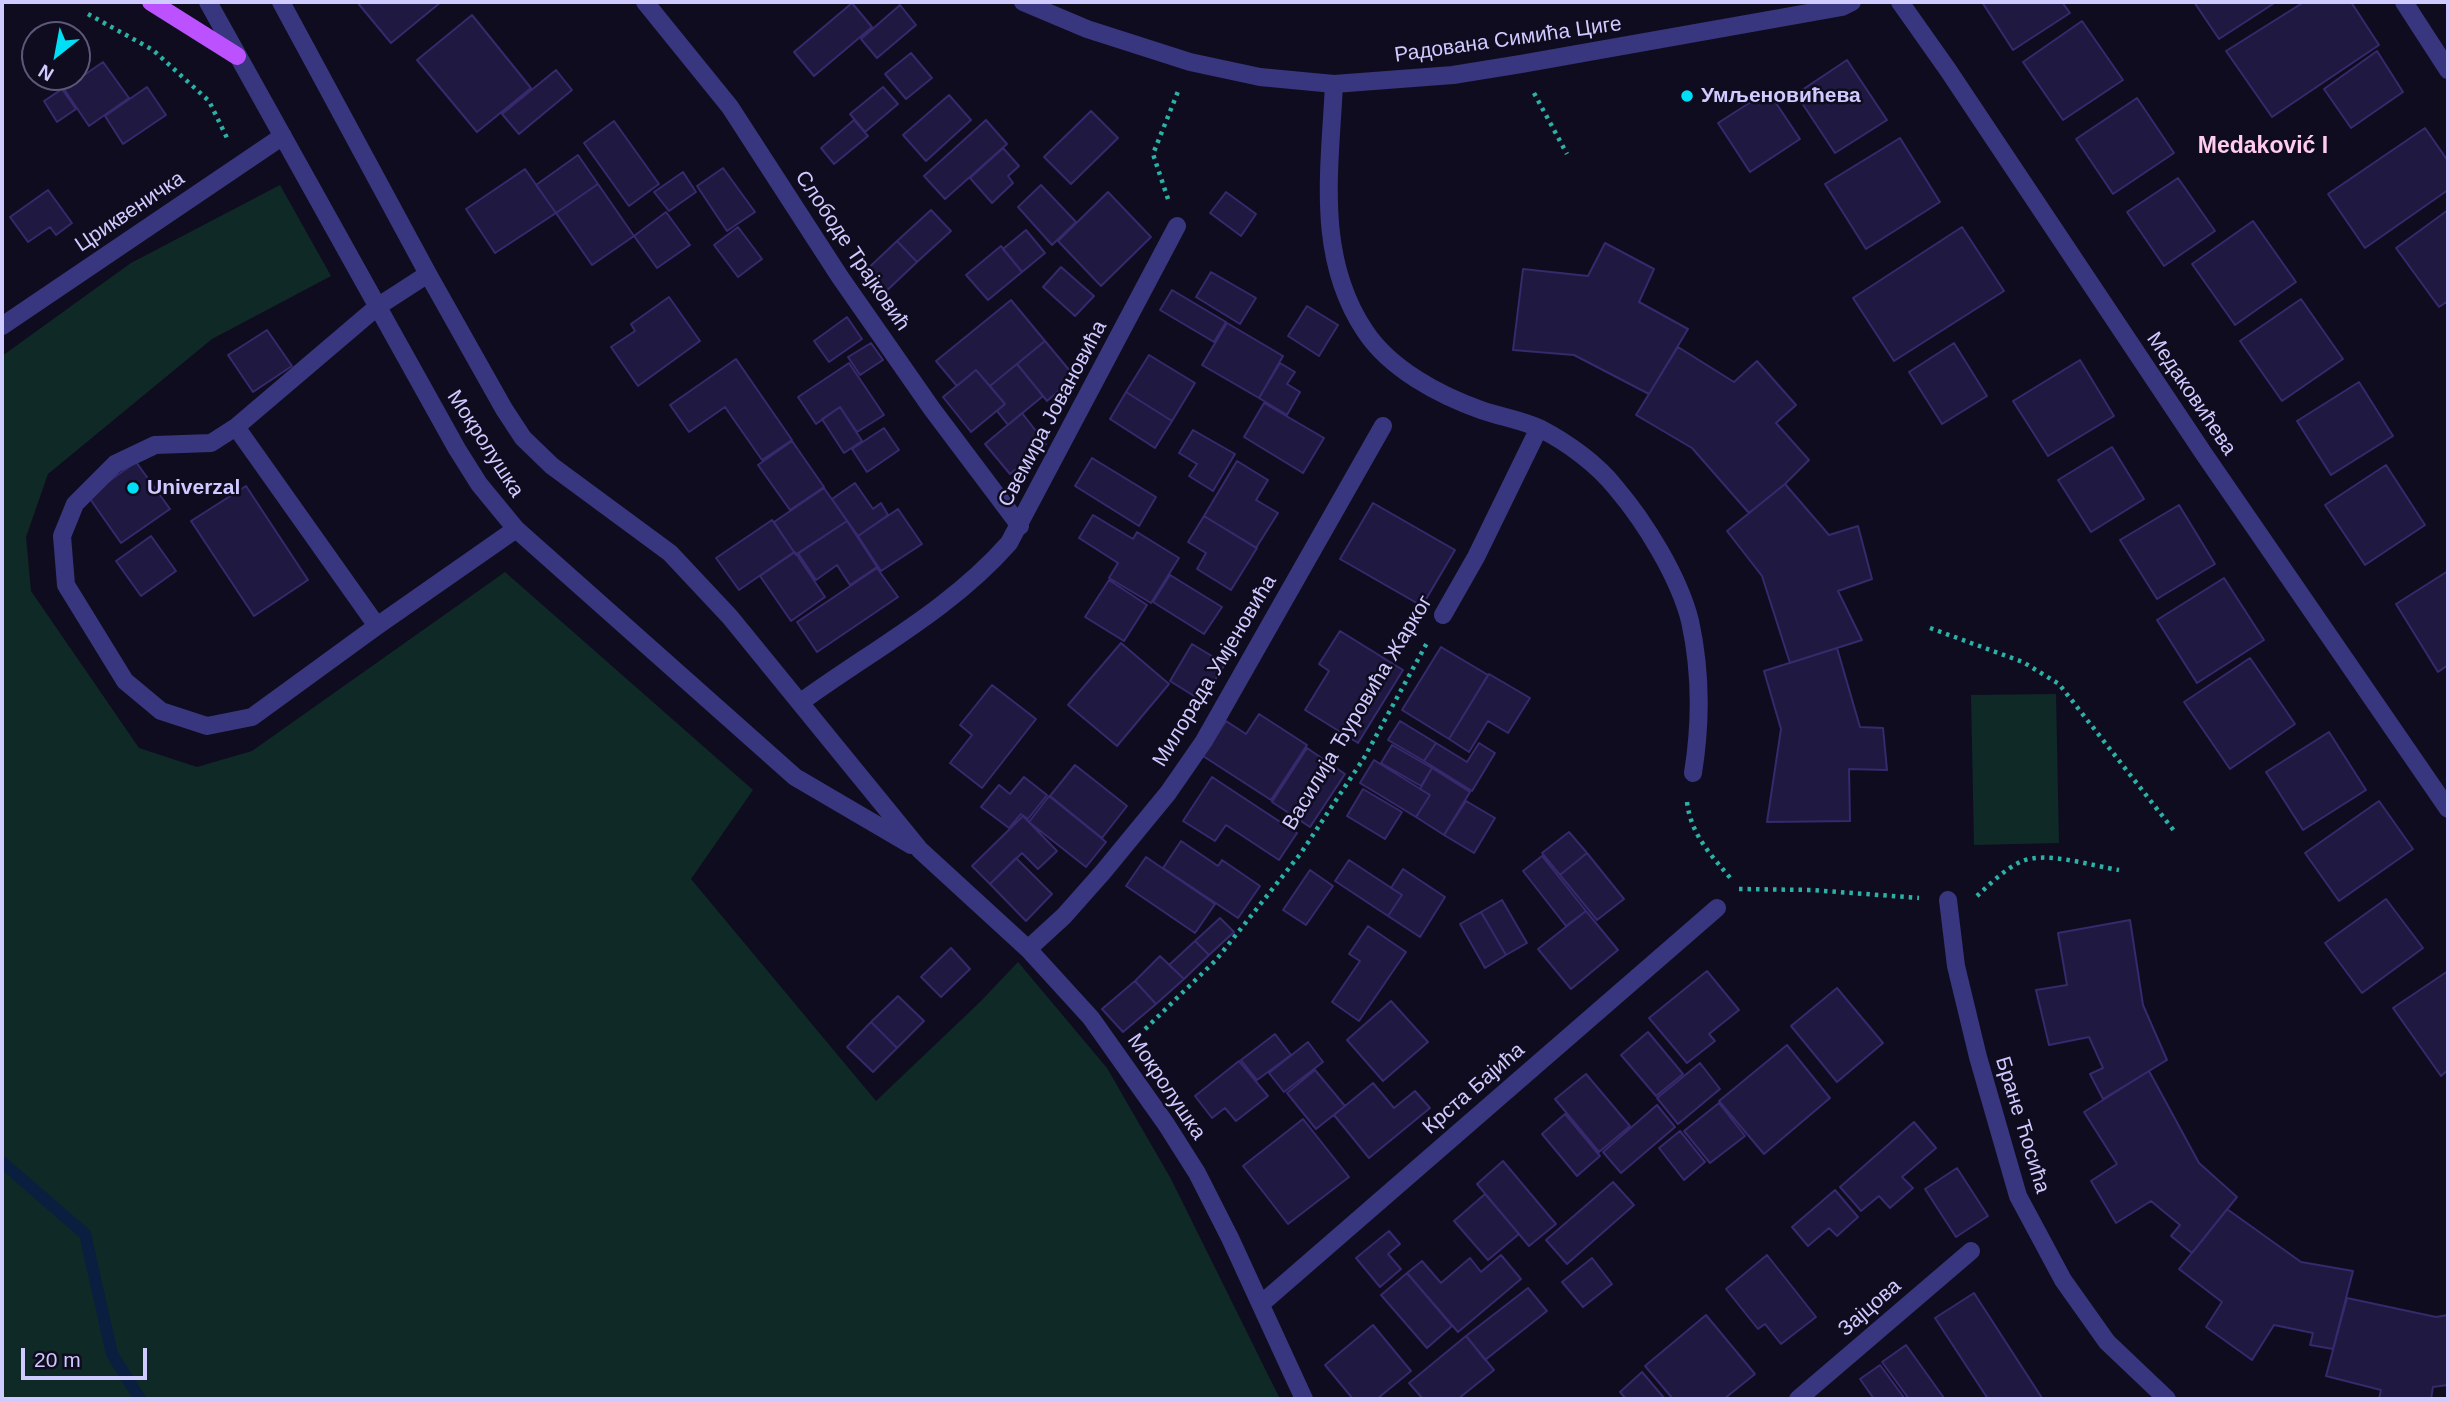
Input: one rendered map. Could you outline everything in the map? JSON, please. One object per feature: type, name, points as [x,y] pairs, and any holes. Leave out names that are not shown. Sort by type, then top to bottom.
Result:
[{"type":"main road","points":[[151,2],[237,56]]},
{"type":"street","name":"Мокролушка","points":[[208,2],[457,449],[480,484],[516,529],[795,777],[920,850]]},
{"type":"street","name":"Мокролушка","points":[[281,2],[428,274],[523,438],[552,466],[670,553],[730,617],[920,850],[1028,948],[1091,1018],[1197,1173],[1304,1399]]},
{"type":"street","name":"Слободе Трајковић","points":[[645,2],[730,107],[840,277],[932,410],[1020,526]]},
{"type":"street","name":"Радована Симића Циге","points":[[1023,2],[1087,29],[1190,62],[1260,77],[1334,84],[1453,75],[1842,6],[1852,2]]},
{"type":"street","name":"Медаковићева","points":[[1900,2],[2204,454],[2448,809]]},
{"type":"street","points":[[2404,2],[2448,70]]},
{"type":"street","points":[[1334,84],[1328,201],[1330,244],[1341,285],[1364,331],[1384,355],[1443,393],[1484,411],[1539,428],[1564,442],[1615,486],[1645,528],[1671,573],[1689,618],[1698,664],[1699,735],[1693,773]]},
{"type":"street","name":"Цриквеничка","points":[[2,326],[283,136]]},
{"type":"street","name":"Свемира Јовановића","points":[[801,702],[952,598],[990,565],[1009,543],[1177,226]]},
{"type":"street","points":[[428,274],[377,307],[236,427],[211,443],[155,445],[115,464],[75,504],[62,536],[66,585],[125,681],[161,711],[207,726],[253,717],[516,529]]},
{"type":"street","name":"Милорада Умјеновића","points":[[1028,948],[1064,916],[1103,872],[1168,793],[1204,741],[1383,426]]},
{"type":"street","points":[[236,427],[377,626]]},
{"type":"street","name":"Василија Ђуровића Жарког","points":[[1443,615],[1476,557],[1539,428]]},
{"type":"street","name":"Бране Ћосића","points":[[1948,900],[1956,966],[1981,1069],[2018,1196],[2063,1280],[2092,1322],[2107,1342],[2167,1399]]},
{"type":"street","name":"Крста Бајића","points":[[1261,1304],[1717,908]]},
{"type":"street","name":"Зајцова","points":[[1798,1399],[1971,1251]]},
{"type":"path","points":[[88,14],[153,50],[209,101],[240,165]]},
{"type":"path","points":[[1177,226],[1153,154],[1190,62]]},
{"type":"path","points":[[1521,64],[1567,154]]},
{"type":"path","name":"Василија Ђуровића Жарког","points":[[1118,1055],[1216,960],[1301,853],[1358,767],[1443,615]]},
{"type":"path","points":[[1930,628],[2023,662],[2059,684],[2175,832]]},
{"type":"path","points":[[1693,773],[1686,801],[1689,818],[1699,842],[1740,888]]},
{"type":"path","points":[[2001,874],[2022,861],[2044,857],[2119,870]]},
{"type":"path","points":[[1717,908],[1740,888],[1812,890],[1948,900]]},
{"type":"green space","points":[[280,185],[331,276],[212,339],[48,474],[26,537],[31,591],[139,748],[197,767],[252,751],[505,572],[753,790],[691,879],[876,1101],[1018,962],[1107,1068],[1171,1179],[1280,1399],[2,1399],[2,356],[131,263]]},
{"type":"green space","points":[[2056,694],[2059,843],[1974,845],[1971,695]]},
{"type":"building","points":[[357,2],[441,2],[391,43]]},
{"type":"building","points":[[1982,2],[2062,2],[2070,13],[2013,50]]},
{"type":"building","points":[[2194,2],[2276,2],[2219,39]]},
{"type":"building","points":[[2304,2],[2351,2],[2379,45],[2272,117],[2226,51]]},
{"type":"building","points":[[852,3],[872,27],[814,76],[794,52]]},
{"type":"building","points":[[900,5],[916,25],[877,58],[861,39]]},
{"type":"building","points":[[472,15],[531,88],[477,132],[417,60]]},
{"type":"building","points":[[2082,21],[2123,80],[2063,120],[2023,62]]},
{"type":"building","points":[[2377,51],[2403,92],[2351,128],[2324,89]]},
{"type":"building","points":[[911,53],[932,78],[906,99],[885,74]]},
{"type":"building","points":[[1847,60],[1887,120],[1835,153],[1796,94]]},
{"type":"building","points":[[103,62],[129,98],[89,126],[65,91],[91,91],[91,70]]},
{"type":"building","points":[[556,70],[572,90],[519,134],[502,114]]},
{"type":"building","points":[[147,87],[166,115],[123,144],[105,116]]},
{"type":"building","points":[[883,87],[898,104],[865,132],[850,114]]},
{"type":"building","points":[[63,91],[76,109],[57,122],[44,101]]},
{"type":"building","points":[[1768,91],[1800,139],[1750,172],[1718,123]]},
{"type":"building","points":[[949,95],[971,120],[926,161],[903,135]]},
{"type":"building","points":[[2137,98],[2174,153],[2113,194],[2076,139]]},
{"type":"building","points":[[1091,111],[1118,138],[1071,184],[1044,157]]},
{"type":"building","points":[[854,120],[868,136],[834,164],[821,148]]},
{"type":"building","points":[[986,120],[1007,144],[945,199],[924,176]]},
{"type":"building","points":[[614,121],[659,184],[629,206],[584,143]]},
{"type":"building","points":[[2425,128],[2448,161],[2448,190],[2365,248],[2328,194]]},
{"type":"building","points":[[1900,138],[1940,202],[1866,249],[1825,184]]},
{"type":"building","points":[[1003,148],[1019,166],[1008,176],[1013,183],[992,203],[970,178]]},
{"type":"building","points":[[578,155],[598,184],[556,213],[536,185]]},
{"type":"building","points":[[723,168],[755,212],[727,231],[697,186]]},
{"type":"building","points":[[525,169],[556,213],[495,253],[466,209]]},
{"type":"building","points":[[683,172],[696,192],[669,211],[654,192]]},
{"type":"building","points":[[2178,178],[2215,231],[2164,266],[2127,212]]},
{"type":"building","points":[[598,184],[634,236],[592,265],[556,213]]},
{"type":"building","points":[[1041,185],[1076,222],[1052,245],[1018,207]]},
{"type":"building","points":[[48,190],[72,223],[56,235],[50,227],[28,242],[10,217]]},
{"type":"building","points":[[1108,192],[1151,237],[1101,286],[1058,241]]},
{"type":"building","points":[[1226,192],[1256,214],[1241,236],[1210,213]]},
{"type":"building","points":[[931,210],[951,231],[917,262],[897,241]]},
{"type":"building","points":[[2448,210],[2448,301],[2439,307],[2396,248]]},
{"type":"building","points":[[666,212],[690,245],[657,268],[634,236]]},
{"type":"building","points":[[2253,221],[2296,282],[2235,325],[2192,264]]},
{"type":"building","points":[[738,227],[762,259],[738,277],[714,245]]},
{"type":"building","points":[[1962,227],[2004,291],[1894,361],[1853,298]]},
{"type":"building","points":[[1026,230],[1045,253],[1022,272],[1003,249]]},
{"type":"building","points":[[897,241],[917,262],[880,297],[860,276]]},
{"type":"building","points":[[1605,243],[1654,269],[1639,302],[1688,329],[1649,394],[1574,355],[1513,350],[1523,269],[1588,276]]},
{"type":"building","points":[[1001,246],[1022,272],[988,300],[966,275]]},
{"type":"building","points":[[1061,267],[1094,296],[1075,316],[1043,287]]},
{"type":"building","points":[[1211,272],[1256,298],[1240,324],[1196,297]]},
{"type":"building","points":[[1172,290],[1226,322],[1214,342],[1160,310]]},
{"type":"building","points":[[669,297],[700,341],[638,386],[611,347],[635,331],[631,324]]},
{"type":"building","points":[[2301,299],[2343,359],[2282,401],[2240,341]]},
{"type":"building","points":[[1011,300],[1045,341],[990,386],[976,370],[957,386],[936,361]]},
{"type":"building","points":[[1307,306],[1338,325],[1319,356],[1288,336]]},
{"type":"building","points":[[847,317],[862,339],[829,362],[814,341]]},
{"type":"building","points":[[1227,323],[1283,356],[1259,398],[1202,365]]},
{"type":"building","points":[[267,330],[292,366],[253,392],[228,355]]},
{"type":"building","points":[[1045,341],[1075,377],[1047,401],[1017,364]]},
{"type":"building","points":[[871,343],[883,360],[860,375],[848,357]]},
{"type":"building","points":[[1954,343],[1987,396],[1942,424],[1909,372]]},
{"type":"building","points":[[1678,347],[1734,382],[1757,361],[1796,405],[1776,423],[1809,460],[1749,513],[1692,448],[1636,415]]},
{"type":"building","points":[[1149,355],[1195,383],[1172,421],[1126,392]]},
{"type":"building","points":[[736,359],[792,440],[762,460],[725,407],[689,432],[670,405]]},
{"type":"building","points":[[2080,360],[2114,416],[2048,456],[2013,401]]},
{"type":"building","points":[[849,363],[884,415],[857,432],[840,407],[816,424],[798,397]]},
{"type":"building","points":[[1280,363],[1295,372],[1287,384],[1300,392],[1287,415],[1259,398]]},
{"type":"building","points":[[1017,364],[1043,396],[1008,425],[997,411],[1005,404],[990,386]]},
{"type":"building","points":[[976,370],[1005,404],[971,432],[943,397]]},
{"type":"building","points":[[2359,382],[2393,436],[2331,475],[2297,421]]},
{"type":"building","points":[[1126,392],[1172,421],[1155,448],[1110,419]]},
{"type":"building","points":[[1264,403],[1324,438],[1303,473],[1244,437]]},
{"type":"building","points":[[840,407],[862,441],[844,453],[822,419]]},
{"type":"building","points":[[1022,413],[1046,444],[1010,474],[985,444]]},
{"type":"building","points":[[884,428],[899,450],[867,472],[852,449]]},
{"type":"building","points":[[1193,430],[1235,454],[1213,491],[1189,476],[1197,464],[1179,453]]},
{"type":"building","points":[[792,441],[824,487],[790,510],[758,465]]},
{"type":"building","points":[[2112,447],[2144,499],[2091,532],[2058,480]]},
{"type":"building","points":[[1092,458],[1156,497],[1139,526],[1075,486]]},
{"type":"building","points":[[1237,461],[1268,480],[1256,500],[1278,513],[1256,548],[1204,516]]},
{"type":"building","points":[[136,462],[170,509],[121,543],[88,496]]},
{"type":"building","points":[[2386,465],[2425,525],[2365,565],[2325,505]]},
{"type":"building","points":[[855,483],[873,509],[881,503],[888,515],[858,536],[832,499]]},
{"type":"building","points":[[1785,484],[1829,535],[1858,526],[1872,579],[1838,591],[1862,640],[1790,663],[1762,576],[1727,531]]},
{"type":"building","points":[[246,486],[308,580],[254,616],[191,521]]},
{"type":"building","points":[[824,488],[847,521],[796,555],[774,522]]},
{"type":"building","points":[[1373,503],[1455,550],[1422,606],[1340,559]]},
{"type":"building","points":[[2179,505],[2215,564],[2157,599],[2120,540]]},
{"type":"building","points":[[898,509],[922,544],[881,571],[858,536]]},
{"type":"building","points":[[1093,515],[1133,539],[1137,532],[1179,558],[1151,603],[1109,578],[1118,563],[1079,538]]},
{"type":"building","points":[[1204,516],[1257,548],[1231,590],[1197,569],[1206,553],[1188,542]]},
{"type":"building","points":[[772,520],[794,552],[739,590],[716,558]]},
{"type":"building","points":[[847,521],[877,567],[850,585],[837,565],[816,580],[798,553]]},
{"type":"building","points":[[151,536],[176,571],[141,596],[116,561]]},
{"type":"building","points":[[795,552],[825,597],[791,621],[760,576]]},
{"type":"building","points":[[877,568],[898,597],[817,652],[797,622]]},
{"type":"building","points":[[2448,571],[2448,665],[2438,672],[2396,604]]},
{"type":"building","points":[[1170,575],[1222,607],[1204,634],[1153,602]]},
{"type":"building","points":[[2224,578],[2264,640],[2197,683],[2157,620]]},
{"type":"building","points":[[1109,580],[1147,605],[1124,641],[1085,617]]},
{"type":"building","points":[[1340,631],[1403,670],[1358,743],[1305,710],[1329,671],[1319,664]]},
{"type":"building","points":[[1121,643],[1169,684],[1117,746],[1068,705]]},
{"type":"building","points":[[1192,644],[1225,664],[1202,701],[1170,681]]},
{"type":"building","points":[[1441,647],[1488,675],[1449,739],[1402,710]]},
{"type":"building","points":[[1837,648],[1860,727],[1883,728],[1887,770],[1849,769],[1850,821],[1767,822],[1781,729],[1764,671]]},
{"type":"building","points":[[2250,658],[2295,724],[2230,769],[2184,702]]},
{"type":"building","points":[[1489,674],[1530,698],[1508,733],[1488,721],[1469,752],[1449,739]]},
{"type":"building","points":[[992,685],[1036,719],[982,788],[950,763],[972,735],[960,725]]},
{"type":"building","points":[[1259,714],[1307,745],[1271,800],[1203,756],[1226,721],[1246,734]]},
{"type":"building","points":[[1400,721],[1436,743],[1424,761],[1388,740]]},
{"type":"building","points":[[2329,732],[2366,790],[2303,830],[2266,772]]},
{"type":"building","points":[[1436,743],[1467,762],[1479,743],[1495,753],[1472,791],[1424,761]]},
{"type":"building","points":[[1392,745],[1432,768],[1421,786],[1381,763]]},
{"type":"building","points":[[1307,748],[1345,774],[1310,827],[1272,802]]},
{"type":"building","points":[[1374,760],[1430,795],[1416,817],[1360,783]]},
{"type":"building","points":[[1075,765],[1127,806],[1102,838],[1050,796]]},
{"type":"building","points":[[1432,768],[1470,792],[1444,835],[1416,817],[1430,795],[1420,789]]},
{"type":"building","points":[[1024,777],[1047,795],[1028,819],[1021,814],[1009,828],[981,807],[999,785],[1010,794]]},
{"type":"building","points":[[1212,777],[1297,833],[1279,860],[1226,825],[1215,841],[1183,821]]},
{"type":"building","points":[[1363,789],[1402,812],[1385,839],[1347,816]]},
{"type":"building","points":[[1049,796],[1106,842],[1086,867],[1029,822]]},
{"type":"building","points":[[1466,801],[1495,818],[1474,853],[1444,835]]},
{"type":"building","points":[[2379,801],[2413,849],[2339,901],[2305,853]]},
{"type":"building","points":[[1023,816],[1057,851],[1038,869],[1022,853],[990,884],[972,866]]},
{"type":"building","points":[[1569,832],[1587,853],[1560,875],[1542,853]]},
{"type":"building","points":[[1181,841],[1218,866],[1222,860],[1260,886],[1238,918],[1163,868]]},
{"type":"building","points":[[1587,853],[1624,899],[1597,920],[1560,875]]},
{"type":"building","points":[[1542,856],[1586,911],[1566,926],[1523,871]]},
{"type":"building","points":[[1146,857],[1215,904],[1195,933],[1126,886]]},
{"type":"building","points":[[1016,858],[1052,894],[1026,921],[990,884]]},
{"type":"building","points":[[1349,860],[1402,895],[1388,916],[1335,881]]},
{"type":"building","points":[[1403,869],[1445,897],[1420,937],[1388,916],[1402,895],[1391,888]]},
{"type":"building","points":[[1310,870],[1333,886],[1306,925],[1283,910]]},
{"type":"building","points":[[2386,899],[2423,948],[2362,993],[2325,943]]},
{"type":"building","points":[[1502,900],[1527,943],[1506,955],[1481,912]]},
{"type":"building","points":[[1586,911],[1618,950],[1571,989],[1538,949]]},
{"type":"building","points":[[1481,912],[1506,955],[1485,968],[1460,924]]},
{"type":"building","points":[[1220,918],[1234,932],[1209,955],[1195,941]]},
{"type":"building","points":[[2130,920],[2143,1005],[2167,1060],[2103,1099],[2090,1074],[2103,1068],[2089,1037],[2049,1045],[2036,990],[2067,985],[2058,933]]},
{"type":"building","points":[[1368,926],[1406,952],[1359,1021],[1332,1002],[1360,961],[1349,954]]},
{"type":"building","points":[[1195,941],[1209,955],[1184,979],[1169,965]]},
{"type":"building","points":[[951,948],[970,969],[941,997],[921,977]]},
{"type":"building","points":[[1160,956],[1184,979],[1156,1004],[1135,981]]},
{"type":"building","points":[[1707,971],[1739,1010],[1709,1034],[1715,1041],[1687,1063],[1649,1018]]},
{"type":"building","points":[[2448,971],[2448,1070],[2441,1076],[2393,1008]]},
{"type":"building","points":[[1135,981],[1156,1004],[1123,1032],[1102,1009]]},
{"type":"building","points":[[1837,988],[1883,1043],[1837,1082],[1791,1026]]},
{"type":"building","points":[[898,996],[924,1021],[897,1048],[871,1022]]},
{"type":"building","points":[[1391,1001],[1428,1042],[1383,1081],[1347,1040]]},
{"type":"building","points":[[871,1022],[897,1048],[873,1072],[847,1047]]},
{"type":"building","points":[[1648,1032],[1683,1074],[1656,1096],[1621,1055]]},
{"type":"building","points":[[1275,1034],[1291,1055],[1257,1080],[1241,1060]]},
{"type":"building","points":[[1308,1042],[1323,1062],[1284,1092],[1269,1073]]},
{"type":"building","points":[[1787,1045],[1830,1098],[1764,1154],[1719,1101]]},
{"type":"building","points":[[1239,1061],[1268,1096],[1236,1121],[1225,1108],[1212,1118],[1195,1096]]},
{"type":"building","points":[[1700,1063],[1720,1089],[1678,1124],[1657,1098]]},
{"type":"building","points":[[1315,1070],[1345,1106],[1316,1129],[1287,1093]]},
{"type":"building","points":[[2149,1071],[2199,1163],[2237,1197],[2192,1253],[2171,1236],[2180,1225],[2151,1201],[2116,1223],[2091,1181],[2117,1164],[2084,1112]]},
{"type":"building","points":[[1586,1074],[1630,1126],[1599,1152],[1555,1099]]},
{"type":"building","points":[[1373,1083],[1394,1108],[1415,1091],[1430,1108],[1369,1158],[1334,1115]]},
{"type":"building","points":[[1719,1103],[1745,1136],[1710,1163],[1684,1131]]},
{"type":"building","points":[[1657,1105],[1675,1127],[1621,1173],[1603,1152]]},
{"type":"building","points":[[1565,1114],[1600,1156],[1577,1176],[1542,1134]]},
{"type":"building","points":[[1303,1119],[1349,1177],[1288,1224],[1243,1166]]},
{"type":"building","points":[[1914,1122],[1936,1148],[1902,1177],[1913,1188],[1890,1208],[1879,1196],[1861,1211],[1840,1187]]},
{"type":"building","points":[[1680,1131],[1705,1162],[1684,1180],[1659,1148]]},
{"type":"building","points":[[1503,1161],[1556,1224],[1529,1246],[1477,1184]]},
{"type":"building","points":[[1957,1168],[1988,1216],[1956,1237],[1925,1189]]},
{"type":"building","points":[[1613,1182],[1634,1205],[1567,1264],[1546,1240]]},
{"type":"building","points":[[1835,1190],[1858,1217],[1837,1236],[1829,1228],[1808,1246],[1792,1227]]},
{"type":"building","points":[[1485,1194],[1519,1234],[1488,1260],[1454,1221]]},
{"type":"building","points":[[2227,1209],[2301,1262],[2353,1271],[2333,1349],[2310,1345],[2313,1333],[2274,1325],[2252,1360],[2206,1327],[2222,1302],[2179,1269]]},
{"type":"building","points":[[1389,1231],[1400,1244],[1388,1254],[1401,1269],[1380,1287],[1356,1258]]},
{"type":"building","points":[[1501,1255],[1521,1279],[1458,1332],[1407,1273],[1422,1261],[1441,1283],[1470,1258],[1481,1272]]},
{"type":"building","points":[[1767,1255],[1816,1317],[1781,1344],[1765,1324],[1758,1329],[1726,1289]]},
{"type":"building","points":[[1592,1258],[1612,1284],[1583,1307],[1562,1282]]},
{"type":"building","points":[[1407,1273],[1452,1326],[1427,1348],[1381,1295]]},
{"type":"building","points":[[1528,1288],[1547,1311],[1485,1360],[1466,1336]]},
{"type":"building","points":[[1974,1293],[2042,1398],[1988,1399],[1935,1318]]},
{"type":"building","points":[[2347,1298],[2436,1317],[2448,1315],[2448,1385],[2433,1387],[2431,1399],[2379,1399],[2381,1390],[2326,1376]]},
{"type":"building","points":[[1706,1315],[1755,1374],[1724,1399],[1673,1399],[1645,1366]]},
{"type":"building","points":[[1373,1325],[1411,1371],[1377,1399],[1353,1399],[1325,1365]]},
{"type":"building","points":[[1466,1336],[1494,1370],[1458,1399],[1423,1399],[1409,1383]]},
{"type":"building","points":[[1906,1345],[1944,1398],[1909,1399],[1882,1362]]},
{"type":"building","points":[[1880,1365],[1905,1399],[1874,1399],[1860,1379]]},
{"type":"building","points":[[1642,1372],[1665,1399],[1626,1399],[1620,1392]]},
{"type":"waterway","points":[[2,1162],[85,1234],[112,1354],[140,1399]]},
{"type":"place","name":"Умљеновићева","points":[[1687,96]]},
{"type":"place","name":"Univerzal","points":[[133,488]]},
{"type":"district","name":"Medaković I","points":[[2263,147]]}]
